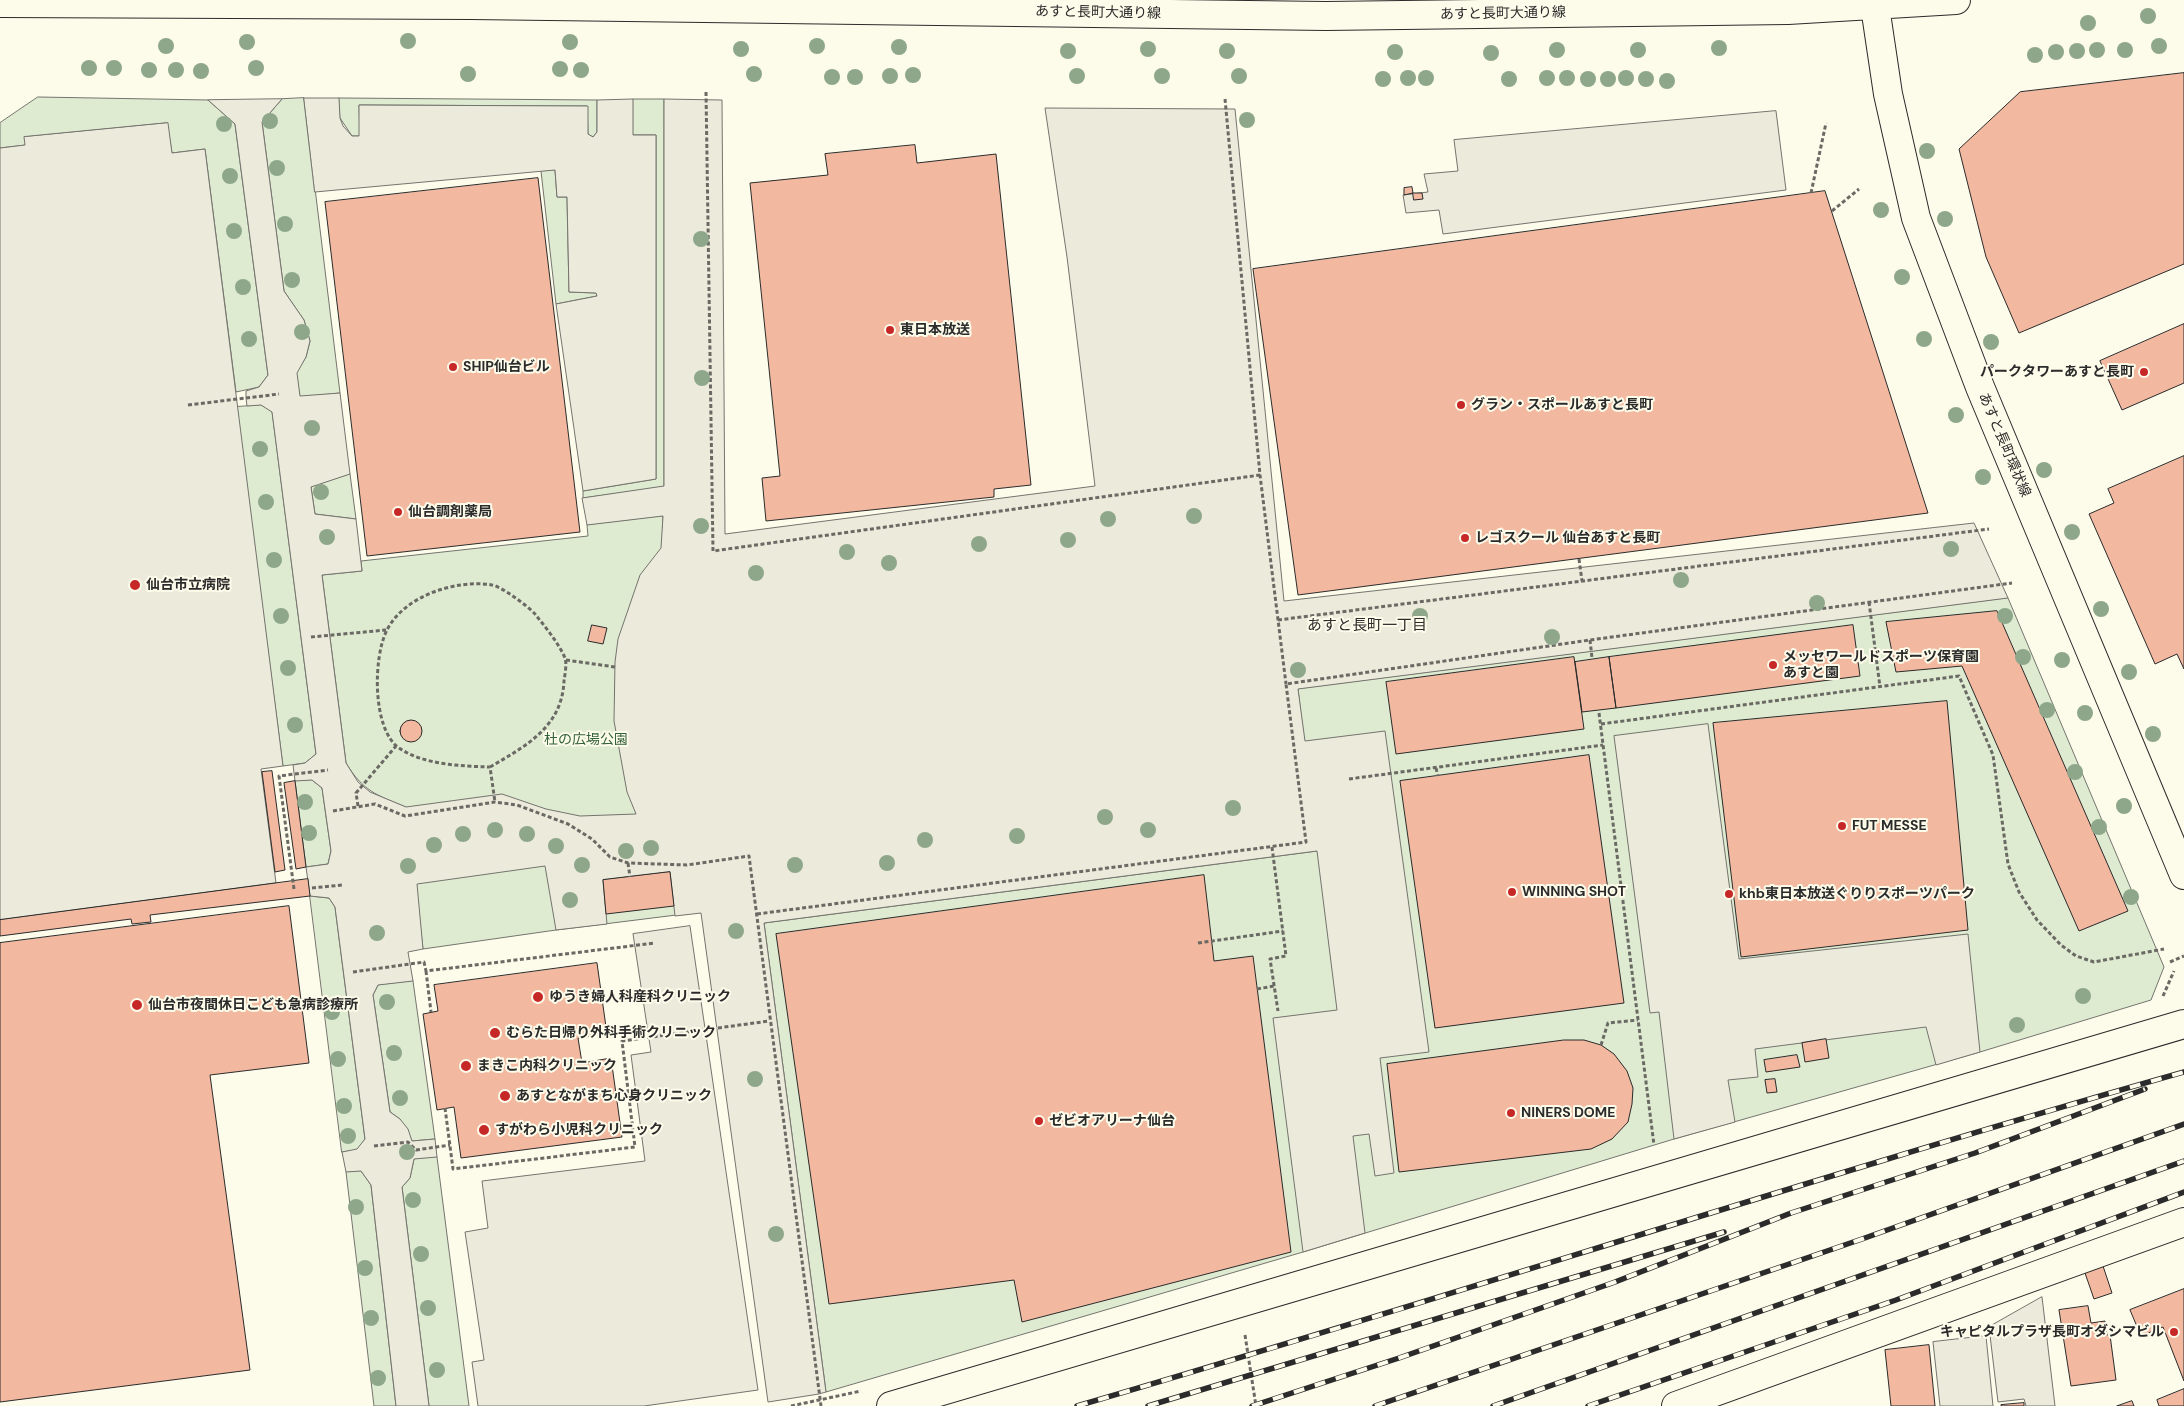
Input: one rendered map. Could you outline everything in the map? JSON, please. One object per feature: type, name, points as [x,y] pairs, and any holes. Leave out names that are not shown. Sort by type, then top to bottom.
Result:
[{"type":"street","name":"あすと長町大通り線","points":[[0,3],[471,5],[1326,16],[1788,10],[1874,2],[1956,0]]},
{"type":"street","name":"あすと長町環状線","points":[[1874,2],[1888,94],[1916,218],[1980,387],[2184,875]]},
{"type":"street","points":[[891,1406],[2184,1024]]},
{"type":"street","points":[[1676,1406],[2184,1222]]},
{"type":"path","points":[[706,92],[713,551],[1260,475]]},
{"type":"path","points":[[757,914],[1306,842],[1260,475],[1225,99]]},
{"type":"path","points":[[1811,193],[1826,123]]},
{"type":"path","points":[[1832,211],[1860,189]]},
{"type":"path","points":[[188,405],[279,394]]},
{"type":"path","points":[[1278,620],[1989,529]]},
{"type":"path","points":[[1579,559],[1582,581]]},
{"type":"path","points":[[1286,684],[1590,640],[2012,583]]},
{"type":"path","points":[[465,585],[494,585],[531,609],[550,633],[566,660],[563,698],[547,727],[527,746],[490,767],[455,766],[424,758],[396,746],[386,734],[379,711],[380,656],[386,630],[414,601],[435,592],[465,585]]},
{"type":"path","points":[[1869,602],[1880,687]]},
{"type":"path","points":[[311,637],[386,630]]},
{"type":"path","points":[[1590,640],[1592,658]]},
{"type":"path","points":[[566,660],[615,667]]},
{"type":"path","points":[[1600,724],[1959,676],[1993,755],[2008,864],[2019,892],[2037,920],[2061,945],[2076,956],[2094,962],[2164,949]]},
{"type":"path","points":[[1599,713],[1654,1152]]},
{"type":"path","points":[[1349,779],[1603,745]]},
{"type":"path","points":[[358,806],[356,793],[396,746]]},
{"type":"path","points":[[490,767],[496,802]]},
{"type":"path","points":[[1436,768],[1438,776]]},
{"type":"path","points":[[294,890],[279,776],[328,770]]},
{"type":"path","points":[[333,811],[375,804],[405,816],[496,802],[517,804],[568,824],[592,839],[610,857],[628,863],[687,865],[749,856],[769,1021],[821,1406]]},
{"type":"path","points":[[1272,847],[1286,956],[1270,958],[1278,1012]]},
{"type":"path","points":[[628,863],[630,877]]},
{"type":"path","points":[[312,888],[342,884]]},
{"type":"path","points":[[1198,943],[1283,931]]},
{"type":"path","points":[[426,971],[655,943]]},
{"type":"path","points":[[2170,962],[2184,956]]},
{"type":"path","points":[[353,972],[424,962],[431,1012]]},
{"type":"path","points":[[2160,1001],[2174,971]]},
{"type":"path","points":[[1257,989],[1274,986]]},
{"type":"path","points":[[1600,1045],[1608,1023],[1638,1020]]},
{"type":"path","points":[[445,1108],[453,1169],[635,1147],[622,1042],[769,1021]]},
{"type":"path","points":[[374,1146],[408,1142],[416,1150],[450,1145]]},
{"type":"path","points":[[1236,1338],[1246,1335],[1256,1406]]},
{"type":"green space","points":[[38,97],[208,100],[235,124],[268,375],[259,387],[236,392],[205,149],[172,153],[167,123],[25,137],[26,145],[0,148],[0,123]]},
{"type":"green space","points":[[304,98],[340,393],[300,397],[296,373],[306,357],[310,341],[304,320],[284,291],[262,122],[282,99]]},
{"type":"green space","points":[[339,98],[597,100],[597,132],[593,137],[588,134],[587,106],[359,105],[360,136],[352,136],[340,118]]},
{"type":"green space","points":[[633,99],[664,99],[664,487],[583,498],[583,491],[656,479],[656,135],[633,135]]},
{"type":"green space","points":[[555,170],[557,197],[567,197],[569,292],[597,293],[597,296],[556,304],[541,171]]},
{"type":"green space","points":[[261,405],[272,411],[316,754],[305,763],[283,766],[236,407]]},
{"type":"green space","points":[[350,474],[356,519],[315,514],[311,487]]},
{"type":"green space","name":"杜の広場公園","points":[[663,516],[662,548],[1294,838],[556,930],[423,949],[406,807],[371,791],[358,780],[346,763],[322,575],[362,571],[361,561],[588,536],[587,525]]},
{"type":"green space","name":"khb東日本放送ぐりりスポーツパーク","points":[[2008,598],[2164,967],[2151,1000],[1980,1052],[1674,1139],[1303,1252],[826,1392],[764,923],[1317,851],[1298,689]]},
{"type":"green space","points":[[312,780],[322,788],[331,851],[328,864],[306,867],[295,781]]},
{"type":"green space","points":[[310,896],[329,898],[335,907],[365,1139],[357,1150],[342,1152]]},
{"type":"green space","points":[[413,981],[435,1139],[412,1141],[400,1119],[390,1112],[373,995],[378,985]]},
{"type":"green space","points":[[437,1157],[469,1406],[429,1406],[402,1187],[410,1178],[414,1159]]},
{"type":"green space","points":[[361,1171],[371,1185],[396,1406],[374,1406],[346,1172]]},
{"type":"shaded area","points":[[304,98],[339,98],[340,118],[343,126],[352,136],[359,136],[359,105],[588,106],[588,134],[593,137],[597,132],[597,100],[633,99],[633,135],[656,135],[656,479],[583,491],[556,304],[597,296],[596,293],[569,292],[567,197],[557,197],[555,170],[315,192]]},
{"type":"shaded area","points":[[282,99],[262,122],[284,291],[304,320],[310,341],[306,357],[297,373],[300,396],[340,393],[350,474],[311,487],[315,514],[356,519],[362,571],[322,575],[346,763],[358,782],[370,792],[406,807],[502,794],[546,809],[580,816],[636,814],[627,792],[614,721],[615,662],[618,639],[640,575],[661,548],[663,516],[587,525],[582,498],[664,486],[664,99],[722,100],[725,534],[1095,486],[1067,257],[1045,108],[1235,109],[1284,601],[1974,523],[2008,598],[1298,689],[1305,741],[1385,731],[1429,1052],[1380,1058],[1394,1173],[1375,1176],[1369,1134],[1353,1136],[1365,1233],[1303,1252],[1273,1018],[1337,1010],[1317,851],[764,923],[826,1392],[819,1394],[768,1402],[701,913],[675,916],[670,872],[603,880],[607,924],[556,930],[545,866],[417,884],[423,949],[408,952],[413,981],[378,985],[373,995],[390,1112],[400,1119],[408,1129],[412,1141],[435,1139],[437,1157],[414,1159],[410,1178],[402,1187],[429,1406],[396,1406],[371,1185],[361,1171],[346,1172],[342,1152],[357,1149],[365,1139],[335,907],[329,898],[310,896],[306,867],[328,864],[331,851],[322,788],[312,780],[295,781],[293,765],[305,763],[316,754],[272,412],[261,405],[247,406],[246,391],[259,387],[268,375],[235,124],[208,100]]},
{"type":"shaded area","points":[[1776,111],[1786,190],[1443,234],[1439,210],[1406,213],[1403,195],[1428,192],[1424,174],[1458,171],[1454,140]]},
{"type":"shaded area","points":[[168,123],[172,153],[205,149],[283,766],[261,769],[276,883],[0,920],[0,148],[25,145],[24,137]]},
{"type":"shaded area","points":[[1708,724],[1739,959],[1968,934],[1980,1052],[1936,1065],[1926,1027],[1755,1049],[1758,1077],[1728,1080],[1735,1122],[1674,1139],[1659,1012],[1650,1013],[1614,736]]},
{"type":"shaded area","points":[[690,926],[758,1390],[644,1406],[478,1406],[472,1362],[484,1360],[465,1232],[488,1228],[482,1181],[645,1161],[631,1055],[651,1052],[633,934]]},
{"type":"shaded area","points":[[2042,1297],[2055,1406],[2026,1406],[2024,1399],[1998,1402],[1989,1327]]},
{"type":"shaded area","points":[[1986,1336],[1993,1406],[1940,1406],[1933,1342]]},
{"type":"building","points":[[2184,73],[2184,264],[2019,333],[1986,257],[1959,149],[2020,92]]},
{"type":"building","name":"東日本放送","points":[[915,145],[917,163],[996,154],[1031,485],[994,489],[994,497],[766,521],[762,478],[780,476],[750,183],[828,175],[825,154]]},
{"type":"building","name":"SHIP仙台ビル","points":[[538,178],[580,532],[367,556],[325,202]]},
{"type":"building","points":[[1412,187],[1413,193],[1404,195],[1404,188]]},
{"type":"building","points":[[1825,191],[1928,513],[1298,595],[1253,269]]},
{"type":"building","points":[[1413,193],[1422,193],[1423,199],[1414,200]]},
{"type":"building","name":"パークタワーあすと長町","points":[[2184,324],[2184,383],[2122,410],[2100,361]]},
{"type":"building","points":[[2184,456],[2184,669],[2177,654],[2155,664],[2089,514],[2114,503],[2108,489]]},
{"type":"building","points":[[1997,611],[2128,911],[2079,931],[1962,666],[1896,672],[1886,622]]},
{"type":"building","points":[[592,625],[607,628],[603,644],[588,641]]},
{"type":"building","points":[[1853,625],[1860,676],[1616,708],[1609,657]]},
{"type":"building","points":[[1574,657],[1584,729],[1396,754],[1386,682]]},
{"type":"building","points":[[1609,657],[1616,708],[1582,712],[1575,662]]},
{"type":"building","name":"FUT MESSE","points":[[1947,701],[1968,930],[1741,957],[1713,723]]},
{"type":"building","points":[[411,720],[421,727],[422,731],[415,741],[411,742],[401,735],[400,731],[407,721]]},
{"type":"building","name":"WINNING SHOT","points":[[1589,755],[1624,1003],[1435,1028],[1400,781]]},
{"type":"building","points":[[272,771],[285,870],[275,872],[262,772]]},
{"type":"building","points":[[295,781],[306,867],[296,869],[284,783]]},
{"type":"building","points":[[670,872],[674,906],[606,914],[603,880]]},
{"type":"building","name":"ゼビオアリーナ仙台","points":[[1204,875],[1214,961],[1253,956],[1291,1252],[1022,1322],[1014,1280],[829,1304],[776,934]]},
{"type":"building","points":[[308,879],[310,896],[150,915],[151,922],[132,924],[131,919],[0,936],[0,920]]},
{"type":"building","points":[[289,906],[309,1063],[210,1075],[250,1370],[0,1402],[0,943]]},
{"type":"building","points":[[597,963],[607,1034],[578,1038],[582,1063],[611,1058],[622,1137],[461,1158],[454,1107],[437,1110],[423,1014],[438,1011],[434,985]]},
{"type":"building","points":[[1826,1039],[1829,1058],[1805,1062],[1802,1043]]},
{"type":"building","name":"NINERS DOME","points":[[1564,1040],[1584,1040],[1601,1045],[1614,1054],[1627,1071],[1633,1088],[1632,1104],[1628,1122],[1612,1139],[1591,1149],[1399,1172],[1387,1064]]},
{"type":"building","points":[[1797,1055],[1800,1067],[1766,1072],[1764,1060]]},
{"type":"building","points":[[1775,1079],[1777,1092],[1767,1093],[1765,1080]]},
{"type":"building","points":[[2103,1266],[2112,1293],[2094,1299],[2085,1273]]},
{"type":"building","name":"キャピタルプラザ長町オダシマビル","points":[[2184,1289],[2184,1381],[2163,1327],[2141,1336],[2130,1310]]},
{"type":"building","points":[[2088,1306],[2091,1323],[2105,1321],[2107,1335],[2110,1335],[2116,1380],[2071,1386],[2059,1310]]},
{"type":"building","points":[[1929,1345],[1935,1406],[1891,1406],[1885,1350]]},
{"type":"building","points":[[2184,1389],[2184,1406],[2159,1406],[2157,1400]]},
{"type":"building","points":[[2132,1401],[2134,1406],[2117,1406]]},
{"type":"building","points":[[2024,1403],[2024,1406],[2001,1406],[2001,1405]]},
{"type":"railway","points":[[1077,1406],[1907,1153],[2184,1072]]},
{"type":"railway","points":[[1252,1406],[1399,1358],[1615,1282],[1791,1213],[1975,1153],[2145,1089]]},
{"type":"railway","points":[[1375,1406],[1862,1239],[2184,1124]]},
{"type":"railway","points":[[1493,1406],[2184,1161]]},
{"type":"railway","points":[[1588,1406],[1896,1300],[2184,1192]]},
{"type":"railway","points":[[1148,1406],[1724,1232]]},
{"type":"place","name":"東日本放送","points":[[890,330]]},
{"type":"place","name":"SHIP仙台ビル","points":[[453,367]]},
{"type":"place","name":"パークタワーあすと長町","points":[[2144,372]]},
{"type":"place","name":"グラン・スポールあすと長町","points":[[1461,405]]},
{"type":"place","name":"仙台調剤薬局","points":[[398,512]]},
{"type":"place","name":"レゴスクール 仙台あすと長町","points":[[1465,538]]},
{"type":"place","name":"仙台市立病院","points":[[135,585]]},
{"type":"place","name":"メッセワールドスポーツ保育園 あすと園","points":[[1773,665]]},
{"type":"place","name":"FUT MESSE","points":[[1842,826]]},
{"type":"place","name":"WINNING SHOT","points":[[1512,892]]},
{"type":"place","name":"khb東日本放送ぐりりスポーツパーク","points":[[1729,894]]},
{"type":"place","name":"ゆうき婦人科産科クリニック","points":[[538,997]]},
{"type":"place","name":"仙台市夜間休日こども急病診療所","points":[[137,1005]]},
{"type":"place","name":"むらた日帰り外科手術クリニック","points":[[495,1033]]},
{"type":"place","name":"まきこ内科クリニック","points":[[466,1066]]},
{"type":"place","name":"あすとながまち心身クリニック","points":[[505,1096]]},
{"type":"place","name":"NINERS DOME","points":[[1511,1113]]},
{"type":"place","name":"ゼビオアリーナ仙台","points":[[1039,1121]]},
{"type":"place","name":"すがわら小児科クリニック","points":[[484,1130]]},
{"type":"place","name":"キャピタルプラザ長町オダシマビル","points":[[2174,1332]]},
{"type":"district","name":"あすと長町一丁目","points":[[1367,626]]}]
